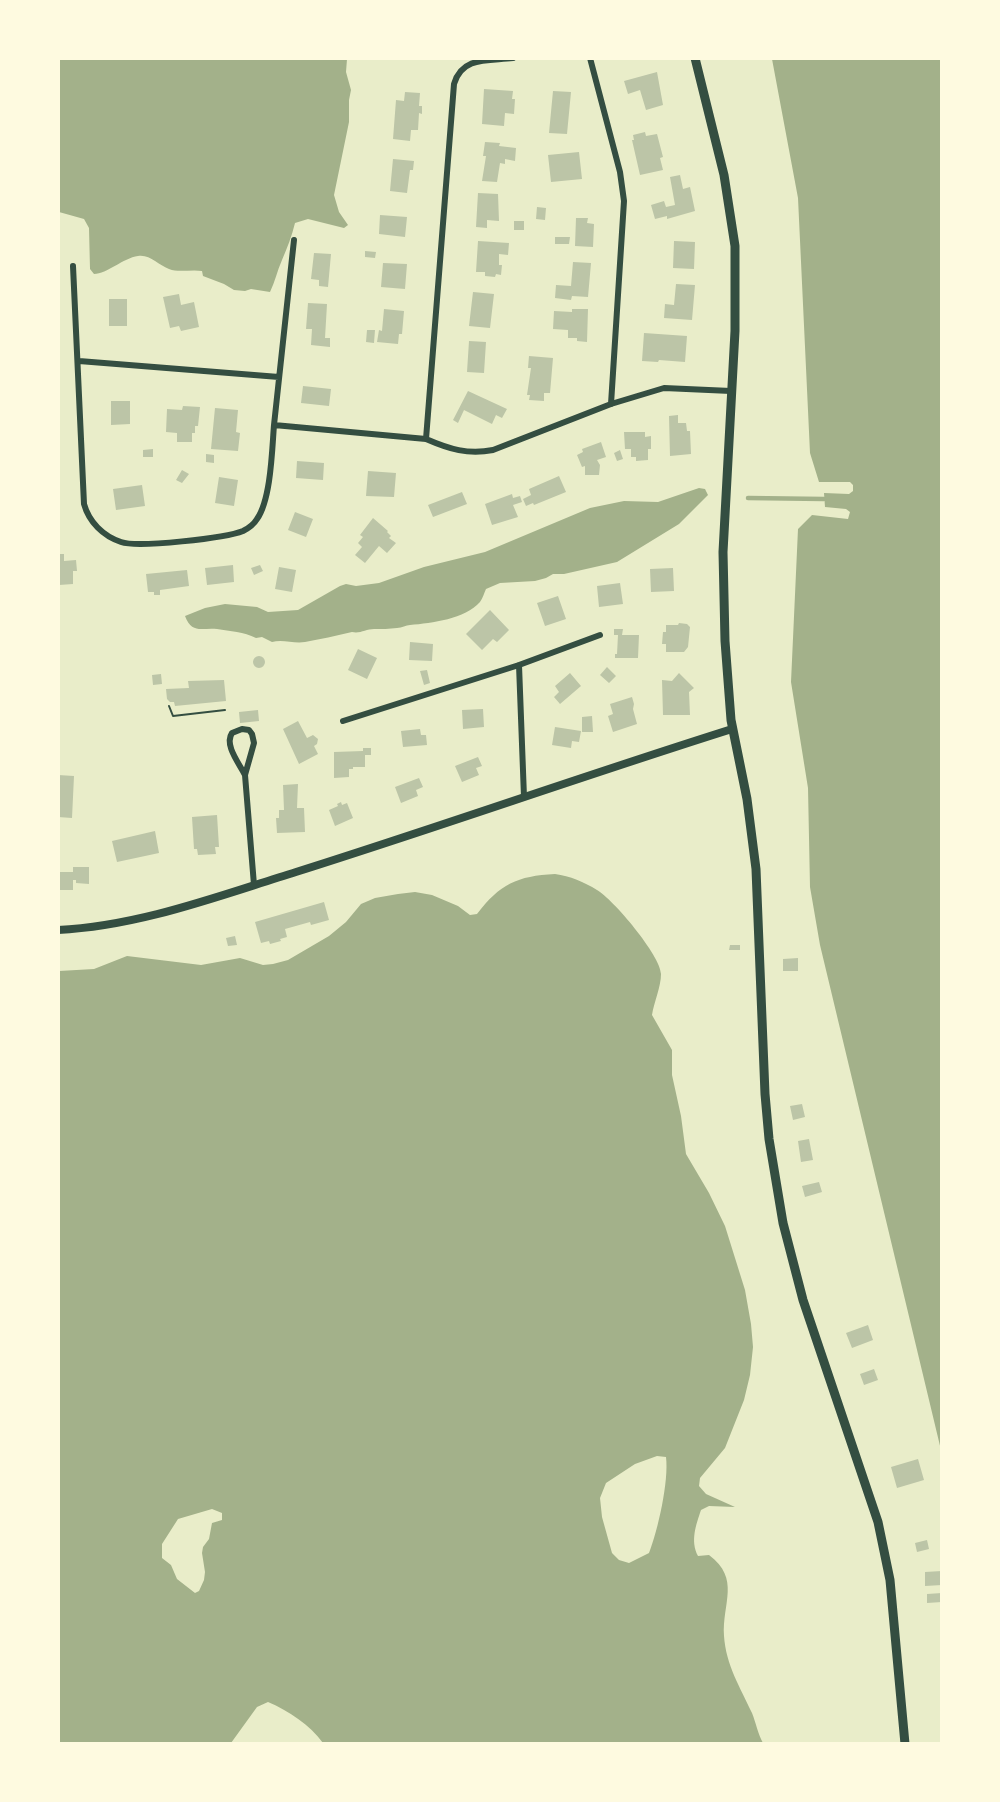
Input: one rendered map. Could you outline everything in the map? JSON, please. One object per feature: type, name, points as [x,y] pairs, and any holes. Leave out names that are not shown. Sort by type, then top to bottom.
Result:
[{"type":"main road","points":[[695,58],[722,166],[735,246],[736,308],[723,563],[725,641],[732,729],[747,799],[756,869],[765,1094],[776,1183],[802,1300],[884,1546],[890,1581],[905,1743]]},
{"type":"street","points":[[426,440],[454,84],[459,70],[467,64],[513,58]]},
{"type":"street","points":[[590,58],[620,171],[624,201],[611,404]]},
{"type":"street","points":[[74,267],[86,512],[96,526],[120,542],[140,544],[204,538],[243,531],[252,525],[262,512],[266,499],[294,240]]},
{"type":"street","points":[[79,361],[279,377]]},
{"type":"street","points":[[274,425],[426,440],[451,449],[483,452],[611,404],[664,388],[731,391]]},
{"type":"street","points":[[343,721],[519,665],[600,634]]},
{"type":"street","points":[[519,665],[524,797]]},
{"type":"street","points":[[245,775],[229,740],[232,732],[242,729],[249,730],[254,743],[245,775],[254,885]]},
{"type":"street","points":[[58,930],[92,928],[125,922],[254,885],[732,729]]},
{"type":"path","points":[[169,706],[174,716],[225,710]]},
{"type":"shaded area","points":[[59,58],[347,59],[346,72],[351,90],[349,122],[334,195],[339,212],[348,225],[344,228],[308,219],[295,223],[270,292],[251,289],[234,290],[203,276],[202,271],[173,270],[142,256],[132,257],[94,274],[90,269],[89,228],[84,219],[59,212]]},
{"type":"shaded area","points":[[772,59],[941,59],[941,1450],[820,945],[810,887],[808,788],[791,682],[798,529],[812,515],[848,519],[850,512],[846,509],[825,507],[824,493],[849,494],[853,491],[853,485],[850,482],[819,482],[810,453],[798,198]]},
{"type":"shaded area","points":[[699,488],[705,489],[708,495],[679,524],[617,562],[564,574],[553,574],[535,581],[500,583],[486,589],[474,608],[448,619],[399,628],[352,632],[305,642],[272,642],[262,637],[256,638],[237,632],[198,629],[191,626],[185,616],[205,608],[225,604],[257,607],[268,612],[298,610],[340,586],[379,583],[424,567],[485,552],[590,508],[624,501],[658,502]]},
{"type":"shaded area","points":[[555,874],[571,878],[587,884],[604,895],[635,929],[659,966],[661,979],[652,1015],[672,1050],[672,1075],[686,1154],[725,1226],[745,1290],[753,1347],[750,1375],[744,1400],[725,1448],[700,1478],[699,1486],[706,1494],[735,1507],[709,1506],[701,1510],[694,1545],[698,1556],[709,1555],[725,1573],[728,1592],[724,1624],[725,1647],[734,1676],[752,1713],[763,1743],[323,1743],[299,1719],[268,1702],[257,1707],[231,1743],[59,1743],[59,971],[94,969],[127,956],[201,965],[240,958],[263,965],[273,964],[288,960],[329,936],[346,922],[361,904],[375,898],[415,892],[432,895],[458,906],[470,915],[477,914],[494,895],[510,884],[542,875]],"holes":[[[657,1456],[666,1457],[666,1479],[659,1519],[649,1553],[629,1563],[619,1560],[612,1553],[602,1517],[600,1498],[606,1483],[635,1464]],[[212,1509],[222,1513],[222,1520],[212,1523],[209,1539],[203,1547],[204,1580],[199,1591],[195,1593],[177,1579],[171,1565],[162,1558],[162,1544],[178,1519]]]},
{"type":"building","points":[[657,72],[663,105],[646,110],[640,90],[628,94],[624,81]]},
{"type":"building","points":[[484,89],[513,91],[514,114],[505,113],[504,126],[482,124]]},
{"type":"building","points":[[553,91],[571,92],[567,134],[549,133]]},
{"type":"building","points":[[405,92],[420,93],[419,106],[422,106],[422,114],[419,113],[418,130],[411,130],[410,141],[393,139],[396,100],[404,101]]},
{"type":"building","points":[[645,132],[646,136],[657,134],[663,157],[660,158],[663,170],[640,175],[632,140],[634,140],[633,135]]},
{"type":"building","points":[[485,142],[500,143],[499,146],[516,148],[515,161],[505,159],[505,164],[500,163],[497,182],[482,181],[486,156],[483,156]]},
{"type":"building","points":[[579,152],[582,179],[551,182],[548,155]]},
{"type":"building","points":[[393,159],[414,161],[413,170],[410,170],[407,193],[390,191]]},
{"type":"building","points":[[680,175],[683,189],[690,187],[695,211],[667,219],[667,216],[655,219],[651,205],[664,201],[666,207],[675,205],[670,177]]},
{"type":"building","points":[[478,193],[498,194],[499,221],[487,220],[487,228],[476,227]]},
{"type":"building","points":[[537,207],[546,208],[545,220],[536,219]]},
{"type":"building","points":[[380,215],[407,217],[405,237],[379,234]]},
{"type":"building","points":[[576,218],[588,218],[587,223],[594,224],[593,247],[575,246]]},
{"type":"building","points":[[514,221],[524,221],[524,230],[514,230]]},
{"type":"building","points":[[555,237],[570,237],[569,244],[555,244]]},
{"type":"building","points":[[478,241],[509,243],[508,255],[499,254],[499,265],[502,265],[501,275],[485,276],[485,272],[476,272]]},
{"type":"building","points":[[674,241],[695,242],[694,269],[673,268]]},
{"type":"building","points":[[365,251],[376,252],[375,258],[365,257]]},
{"type":"building","points":[[314,253],[331,254],[328,287],[319,286],[319,280],[311,279]]},
{"type":"building","points":[[573,262],[591,263],[588,297],[572,296],[571,300],[555,298],[556,285],[571,286]]},
{"type":"building","points":[[383,263],[407,264],[405,289],[381,287]]},
{"type":"building","points":[[676,284],[695,285],[692,320],[664,318],[665,304],[674,305]]},
{"type":"building","points":[[473,292],[494,294],[490,328],[469,326]]},
{"type":"building","points":[[179,294],[181,305],[194,302],[199,327],[181,331],[179,326],[170,328],[163,297]]},
{"type":"building","points":[[109,299],[127,299],[127,326],[109,326]]},
{"type":"building","points":[[308,303],[327,304],[325,338],[330,338],[330,347],[311,345],[312,329],[306,329]]},
{"type":"building","points":[[384,309],[404,311],[402,334],[399,334],[398,344],[377,342],[379,330],[382,331]]},
{"type":"building","points":[[572,309],[588,309],[587,342],[577,341],[577,338],[568,338],[568,330],[553,329],[554,311],[572,312]]},
{"type":"building","points":[[367,330],[375,330],[374,343],[366,342]]},
{"type":"building","points":[[644,333],[687,336],[685,362],[642,361]]},
{"type":"building","points":[[469,341],[486,342],[484,373],[467,372]]},
{"type":"building","points":[[529,356],[553,358],[550,393],[544,393],[544,401],[529,400],[530,395],[527,395],[531,368],[528,368]]},
{"type":"building","points":[[303,386],[331,389],[329,406],[301,403]]},
{"type":"building","points":[[468,391],[507,409],[502,418],[496,415],[492,424],[464,410],[458,423],[453,420]]},
{"type":"building","points":[[111,401],[130,401],[130,424],[111,425]]},
{"type":"building","points":[[183,406],[200,407],[198,426],[195,426],[195,433],[192,433],[192,442],[177,442],[177,433],[166,432],[167,409],[182,410]]},
{"type":"building","points":[[215,408],[238,410],[236,432],[240,433],[238,451],[211,449]]},
{"type":"building","points":[[678,415],[678,423],[686,423],[687,431],[690,431],[691,454],[670,456],[669,416]]},
{"type":"building","points":[[624,432],[645,432],[645,437],[651,436],[648,460],[636,461],[636,457],[631,457],[631,449],[625,449]]},
{"type":"building","points":[[601,442],[606,457],[597,460],[600,465],[599,475],[585,475],[585,466],[582,467],[577,455],[583,452],[582,449]]},
{"type":"building","points":[[153,449],[153,457],[143,457],[143,450]]},
{"type":"building","points":[[620,450],[623,459],[617,461],[614,453]]},
{"type":"building","points":[[206,454],[214,455],[214,463],[206,462]]},
{"type":"building","points":[[297,461],[324,463],[323,480],[296,478]]},
{"type":"building","points":[[182,470],[189,474],[182,483],[176,480]]},
{"type":"building","points":[[368,471],[396,473],[394,497],[366,496]]},
{"type":"building","points":[[559,476],[566,492],[526,506],[523,499],[531,495],[529,489]]},
{"type":"building","points":[[219,477],[238,480],[234,506],[215,503]]},
{"type":"building","points":[[142,485],[145,506],[116,510],[113,489]]},
{"type":"building","points":[[462,492],[467,504],[433,517],[428,505]]},
{"type":"building","points":[[512,494],[513,498],[520,496],[522,502],[513,505],[518,517],[492,525],[485,504]]},
{"type":"building","points":[[295,512],[313,519],[306,537],[288,530]]},
{"type":"building","points":[[373,518],[388,531],[391,536],[389,538],[396,543],[387,553],[379,546],[365,563],[355,555],[362,547],[358,543],[363,537],[360,535]]},
{"type":"building","points":[[58,554],[64,554],[64,561],[76,560],[77,571],[73,571],[73,584],[59,585]]},
{"type":"building","points":[[233,565],[234,582],[207,585],[205,568]]},
{"type":"building","points":[[260,565],[263,571],[254,575],[251,568]]},
{"type":"building","points":[[279,567],[296,570],[292,592],[275,589]]},
{"type":"building","points":[[673,568],[674,591],[651,592],[650,569]]},
{"type":"building","points":[[187,570],[189,586],[160,590],[160,595],[148,592],[146,574]]},
{"type":"building","points":[[620,583],[623,604],[599,607],[597,586]]},
{"type":"building","points":[[558,596],[566,619],[545,626],[537,603]]},
{"type":"building","points":[[490,610],[509,630],[497,642],[493,639],[482,650],[466,634]]},
{"type":"building","points":[[679,623],[690,627],[688,647],[684,652],[666,652],[666,644],[662,644],[666,625],[678,625]]},
{"type":"building","points":[[614,629],[623,629],[622,635],[639,635],[638,658],[615,658],[618,635],[614,635]]},
{"type":"building","points":[[410,642],[433,644],[432,661],[409,660]]},
{"type":"building","points":[[358,649],[377,658],[367,679],[348,670]]},
{"type":"building","points":[[259,656],[265,662],[259,668],[253,662]]},
{"type":"building","points":[[607,667],[616,676],[609,683],[600,675]]},
{"type":"building","points":[[427,670],[430,683],[424,685],[420,671]]},
{"type":"building","points":[[570,673],[581,686],[560,704],[554,697],[559,692],[555,686]]},
{"type":"building","points":[[679,673],[694,688],[689,692],[690,715],[663,715],[662,680],[672,681]]},
{"type":"building","points":[[161,674],[162,684],[153,685],[152,675]]},
{"type":"building","points":[[224,680],[226,701],[175,706],[174,702],[167,699],[166,689],[189,688],[188,681]]},
{"type":"building","points":[[632,697],[637,724],[613,732],[608,716],[613,714],[610,704]]},
{"type":"building","points":[[483,709],[484,727],[463,729],[462,710]]},
{"type":"building","points":[[258,710],[259,721],[240,723],[239,712]]},
{"type":"building","points":[[592,716],[593,732],[582,732],[582,717]]},
{"type":"building","points":[[298,721],[307,738],[313,735],[318,739],[314,746],[318,754],[299,764],[283,729]]},
{"type":"building","points":[[555,727],[581,731],[579,742],[572,741],[571,748],[552,745]]},
{"type":"building","points":[[420,729],[421,735],[426,735],[427,745],[403,747],[401,731]]},
{"type":"building","points":[[363,748],[371,748],[371,755],[365,755],[365,767],[349,769],[349,777],[334,778],[334,752],[363,751]]},
{"type":"building","points":[[478,757],[482,766],[476,768],[479,775],[462,782],[455,766]]},
{"type":"building","points":[[58,775],[74,776],[72,818],[58,817]]},
{"type":"building","points":[[419,778],[423,787],[416,790],[418,796],[401,803],[395,787]]},
{"type":"building","points":[[298,784],[297,808],[304,808],[305,832],[277,833],[276,818],[279,818],[279,810],[284,810],[283,785]]},
{"type":"building","points":[[341,802],[342,805],[347,803],[353,818],[335,826],[329,810]]},
{"type":"building","points":[[217,815],[219,847],[215,847],[216,854],[198,855],[197,849],[194,849],[192,817]]},
{"type":"building","points":[[155,831],[159,853],[117,862],[112,841]]},
{"type":"building","points":[[73,867],[89,867],[89,884],[76,883],[76,880],[73,880],[73,890],[58,890],[58,872],[73,872]]},
{"type":"building","points":[[324,902],[329,920],[311,925],[310,922],[285,929],[287,937],[280,939],[281,941],[270,944],[269,941],[261,943],[255,922]]},
{"type":"building","points":[[235,936],[237,945],[228,946],[226,938]]},
{"type":"building","points":[[730,945],[740,945],[740,950],[729,950]]},
{"type":"building","points":[[798,958],[798,971],[783,971],[783,959]]},
{"type":"building","points":[[802,1104],[805,1117],[793,1120],[790,1106]]},
{"type":"building","points":[[809,1139],[813,1160],[801,1162],[798,1141]]},
{"type":"building","points":[[819,1182],[822,1192],[805,1197],[802,1186]]},
{"type":"building","points":[[868,1325],[873,1340],[852,1348],[846,1333]]},
{"type":"building","points":[[874,1369],[878,1380],[864,1385],[860,1374]]},
{"type":"building","points":[[918,1459],[924,1480],[897,1488],[891,1467]]},
{"type":"building","points":[[927,1540],[929,1549],[917,1552],[915,1543]]},
{"type":"building","points":[[942,1571],[942,1585],[925,1586],[925,1572]]},
{"type":"building","points":[[942,1593],[942,1602],[927,1603],[927,1594]]},
{"type":"waterway","points":[[748,498],[824,499]]}]
